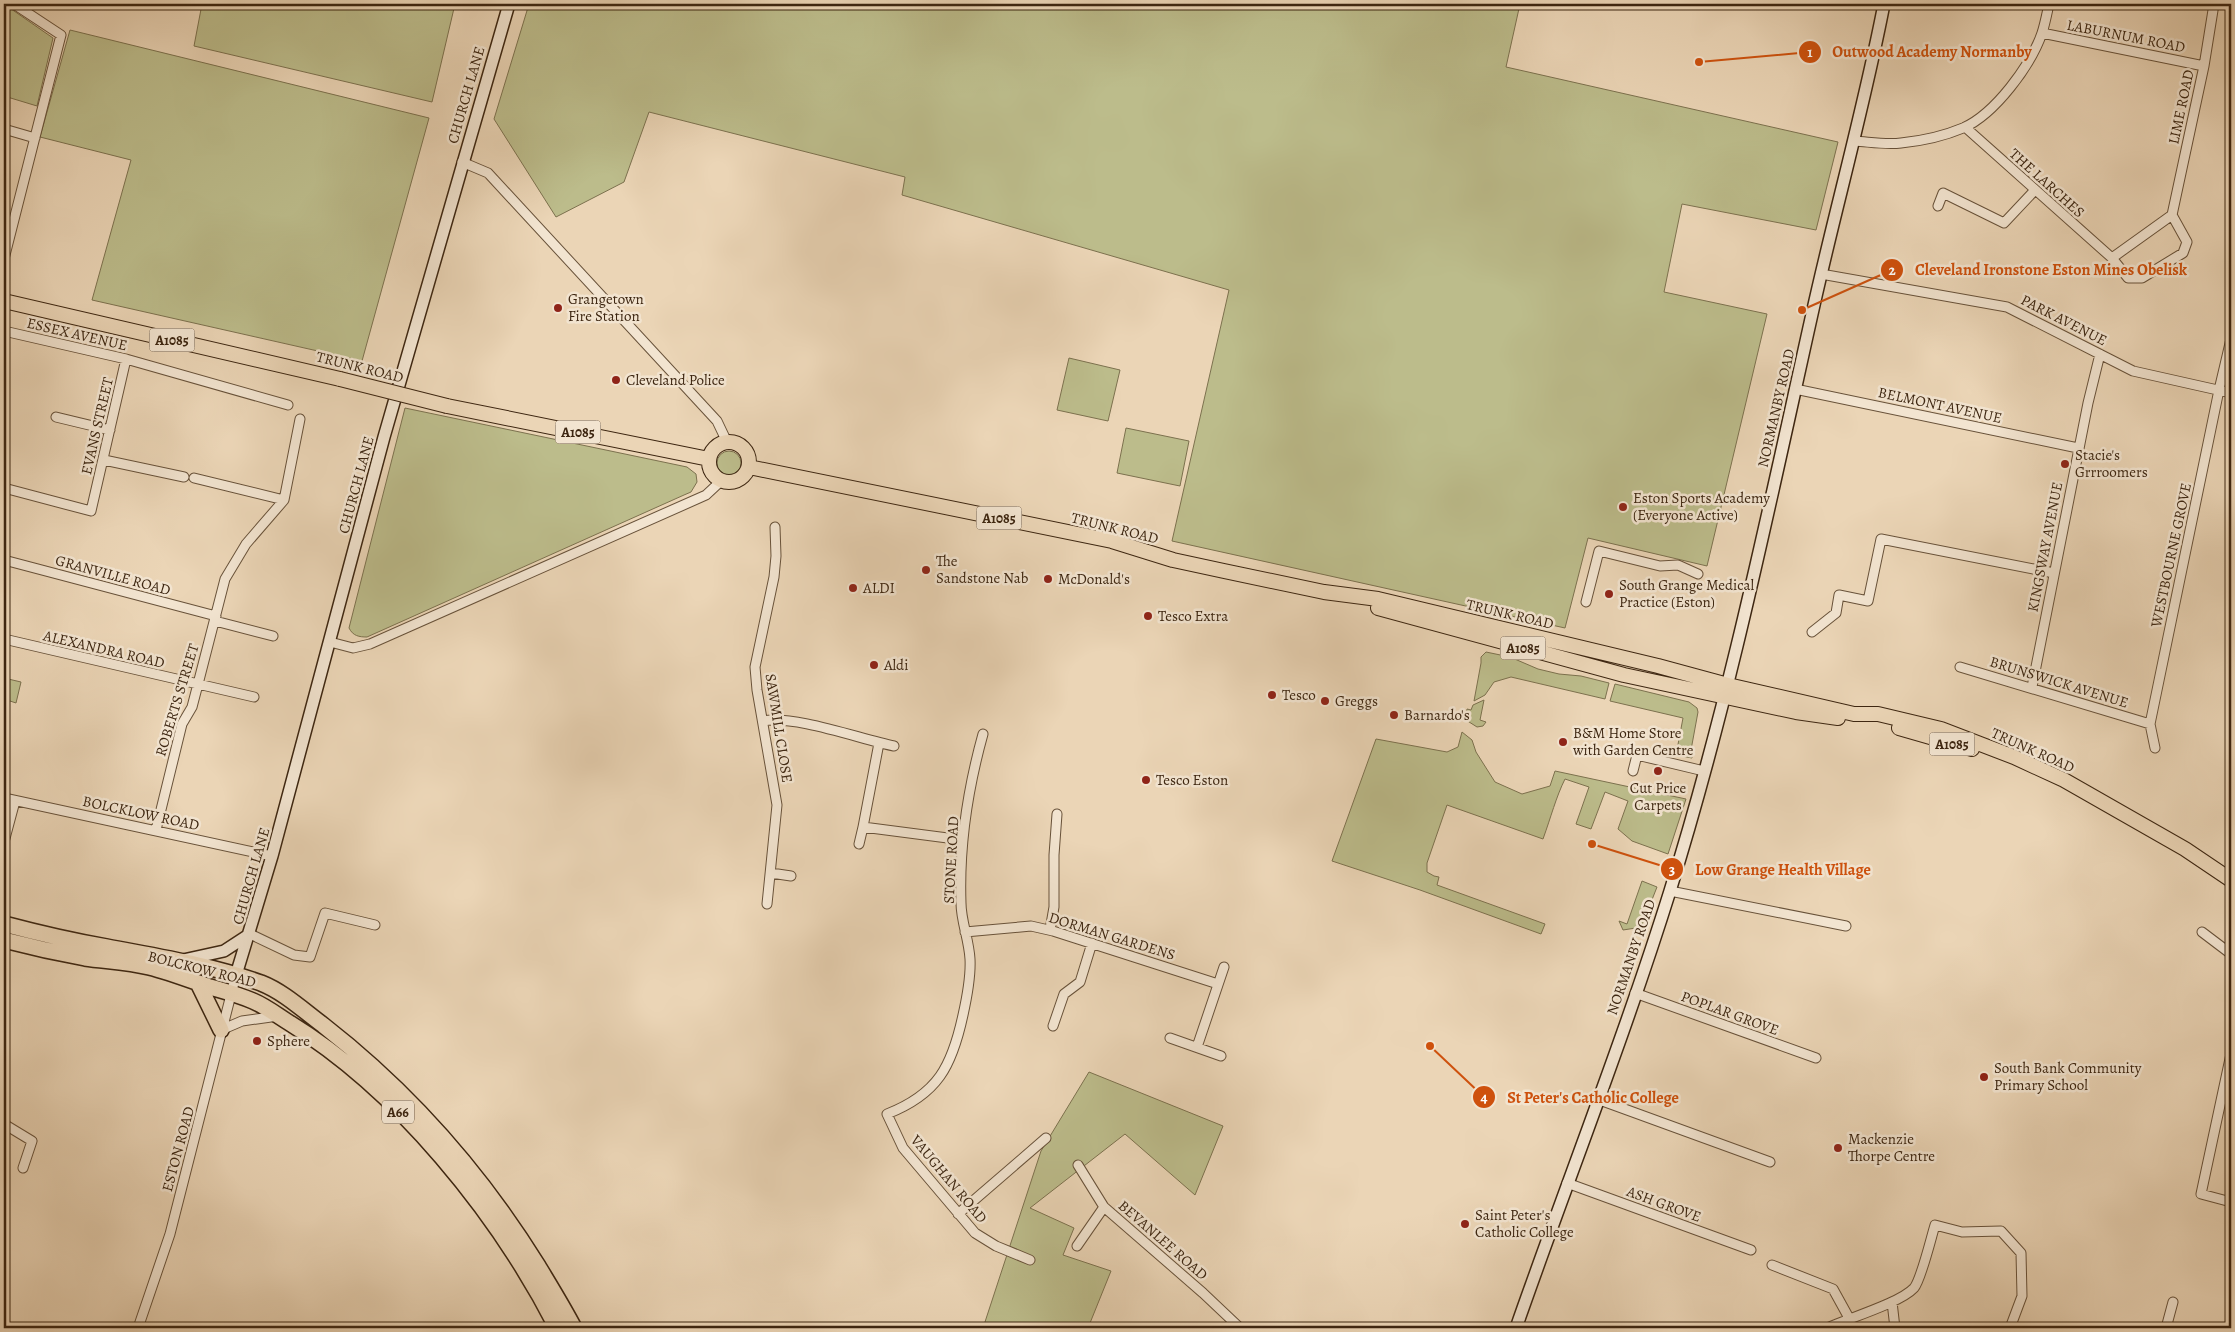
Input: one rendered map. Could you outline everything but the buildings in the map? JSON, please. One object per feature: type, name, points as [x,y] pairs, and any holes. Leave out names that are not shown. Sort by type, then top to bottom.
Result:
[{"type":"highway","name":"BOLCKOW ROAD","points":[[4,924],[104,947],[181,960],[263,984],[292,1001],[376,1068],[413,1105],[458,1156],[491,1197],[523,1243],[574,1328]]},
{"type":"highway","name":"BOLCKOW ROAD","points":[[4,940],[82,957],[148,967],[198,983]]},
{"type":"highway","name":"A66","points":[[198,983],[254,1001],[332,1050],[405,1118],[442,1159],[483,1210],[516,1259],[557,1328]]},
{"type":"highway","points":[[198,983],[221,1030]]},
{"type":"main road","name":"TRUNK ROAD","points":[[4,301],[340,379],[447,406],[709,458]]},
{"type":"main road","points":[[726,442],[733,442],[744,448],[748,454],[749,467],[743,477],[738,480],[733,482],[721,480],[711,472],[709,458],[715,447],[726,442]]},
{"type":"main road","name":"TRUNK ROAD","points":[[749,467],[1112,542],[1173,560],[1324,592],[1378,599],[1658,666],[1727,691],[1854,714],[1878,714],[1941,729],[2064,780],[2185,849],[2231,880]]},
{"type":"street","points":[[4,259],[61,35],[14,4]]},
{"type":"street","name":"CHURCH LANE","points":[[236,975],[250,934],[272,856],[384,437],[508,4]]},
{"type":"street","name":"NORMANBY ROAD","points":[[1516,1328],[1670,891],[1727,691],[1821,274],[1855,141],[1884,4]]},
{"type":"street","points":[[1855,141],[1899,144],[1939,136],[1965,127],[1990,109],[2013,86],[2033,55],[2042,33],[2049,4]]},
{"type":"street","name":"LIME ROAD","points":[[2172,215],[2204,66],[2214,4]]},
{"type":"street","name":"LABURNUM ROAD","points":[[2042,33],[2204,66]]},
{"type":"street","name":"THE LARCHES","points":[[1965,127],[2112,258],[2128,278],[2142,278],[2182,253],[2187,242],[2172,215]]},
{"type":"street","points":[[4,129],[35,138]]},
{"type":"street","points":[[462,162],[488,173],[717,421],[726,442]]},
{"type":"street","points":[[1938,206],[1943,193],[2004,223],[2035,190]]},
{"type":"street","points":[[2112,258],[2172,215]]},
{"type":"street","name":"PARK AVENUE","points":[[1821,274],[2007,307],[2133,371],[2231,393]]},
{"type":"street","name":"ESSEX AVENUE","points":[[4,331],[126,359],[288,405]]},
{"type":"street","name":"WESTBOURNE GROVE","points":[[2150,724],[2231,339]]},
{"type":"street","name":"KINGSWAY AVENUE","points":[[2032,687],[2078,448],[2100,354]]},
{"type":"street","name":"EVANS STREET","points":[[4,488],[90,511],[104,460],[126,359]]},
{"type":"street","name":"BELMONT AVENUE","points":[[1795,389],[2078,448]]},
{"type":"street","points":[[56,417],[110,430]]},
{"type":"street","points":[[194,478],[284,500],[300,419]]},
{"type":"street","points":[[104,460],[184,476]]},
{"type":"street","points":[[330,642],[353,648],[370,644],[706,495],[721,480]]},
{"type":"street","name":"ROBERTS STREET","points":[[156,830],[182,724],[192,707],[225,578],[246,544],[284,500]]},
{"type":"street","name":"SAWMILL CLOSE","points":[[767,904],[777,806],[755,667],[774,577],[776,556],[775,528]]},
{"type":"street","points":[[1812,632],[1836,613],[1839,595],[1868,600],[1881,539],[2054,573]]},
{"type":"street","points":[[1586,602],[1599,551],[1660,566],[1678,565],[1698,574]]},
{"type":"street","name":"GRANVILLE ROAD","points":[[4,560],[273,636]]},
{"type":"street","name":"ALEXANDRA ROAD","points":[[4,639],[254,697]]},
{"type":"street","name":"BRUNSWICK AVENUE","points":[[1960,667],[2032,687],[2150,724]]},
{"type":"street","points":[[763,721],[775,719],[894,746]]},
{"type":"street","points":[[2150,724],[2155,748]]},
{"type":"street","name":"STONE ROAD","points":[[887,1114],[910,1104],[933,1086],[956,1048],[967,999],[970,959],[961,904],[963,840],[973,770],[983,734]]},
{"type":"street","points":[[859,844],[879,743]]},
{"type":"street","points":[[1633,771],[1638,755],[1704,771]]},
{"type":"street","name":"BOLCKLOW ROAD","points":[[4,798],[272,856]]},
{"type":"street","points":[[4,842],[14,801]]},
{"type":"street","points":[[1050,930],[1054,907],[1054,855],[1057,814]]},
{"type":"street","points":[[863,827],[963,840]]},
{"type":"street","points":[[771,873],[791,876]]},
{"type":"street","points":[[1670,891],[1846,926]]},
{"type":"street","points":[[181,960],[224,950],[250,934],[294,955],[310,956],[325,913],[375,925]]},
{"type":"street","name":"DORMAN GARDENS","points":[[966,932],[1031,926],[1092,943],[1218,984]]},
{"type":"street","points":[[2202,932],[2231,954]]},
{"type":"street","points":[[1053,1026],[1064,994],[1080,982],[1092,943]]},
{"type":"street","points":[[1198,1047],[1224,968]]},
{"type":"street","name":"ESTON ROAD","points":[[138,1328],[170,1234],[236,975]]},
{"type":"street","name":"POPLAR GROVE","points":[[1635,993],[1816,1058]]},
{"type":"street","points":[[221,1030],[242,1021],[278,1016]]},
{"type":"street","points":[[1170,1038],[1221,1056]]},
{"type":"street","points":[[2231,1054],[2201,1194],[2231,1202]]},
{"type":"street","points":[[1597,1099],[1770,1162]]},
{"type":"street","name":"VAUGHAN ROAD","points":[[887,1114],[903,1148],[975,1233],[996,1246],[1030,1260]]},
{"type":"street","points":[[4,1124],[32,1141],[23,1168]]},
{"type":"street","points":[[958,1214],[1046,1138]]},
{"type":"street","name":"BEVANLEE ROAD","points":[[1078,1165],[1104,1207],[1203,1293],[1240,1328]]},
{"type":"street","name":"ASH GROVE","points":[[1567,1183],[1751,1250]]},
{"type":"street","points":[[1077,1246],[1104,1207]]},
{"type":"street","points":[[1827,1328],[1898,1301],[1916,1287],[1935,1225],[1962,1232],[2002,1231],[2021,1253],[2022,1296],[2010,1328]]},
{"type":"street","points":[[1772,1265],[1833,1289],[1850,1318]]},
{"type":"street","points":[[1892,1302],[1895,1328]]},
{"type":"street","points":[[2166,1328],[2173,1302]]},
{"type":"green space","points":[[4,4],[53,38],[37,106],[4,96]]},
{"type":"green space","points":[[202,4],[455,4],[432,102],[194,46]]},
{"type":"green space","points":[[529,4],[1520,4],[1506,67],[1838,142],[1816,230],[1682,204],[1664,292],[1767,314],[1707,566],[1588,538],[1565,628],[1172,541],[1229,290],[902,195],[905,177],[649,112],[624,182],[556,217],[494,119]]},
{"type":"green space","points":[[70,30],[429,118],[362,361],[92,300],[131,160],[40,137]]},
{"type":"green space","points":[[1069,358],[1120,370],[1108,421],[1057,410]]},
{"type":"green space","points":[[405,408],[687,467],[696,474],[697,482],[691,492],[367,637],[359,636],[352,633],[349,628]]},
{"type":"green space","points":[[1126,428],[1189,441],[1180,486],[1117,473]]},
{"type":"green space","points":[[729,451],[738,454],[741,463],[738,472],[729,475],[720,472],[717,463],[720,454]]},
{"type":"green space","points":[[1486,652],[1510,657],[1538,669],[1609,683],[1605,699],[1511,677],[1494,682],[1485,695],[1474,701],[1481,657]]},
{"type":"green space","points":[[4,678],[21,682],[16,703],[4,699]]},
{"type":"green space","points":[[1615,684],[1689,702],[1697,708],[1698,712],[1691,750],[1692,758],[1676,755],[1683,718],[1610,701]]},
{"type":"green space","points":[[1484,700],[1480,720],[1486,722],[1483,726],[1477,727],[1466,720],[1467,709],[1471,710],[1473,705]]},
{"type":"green space","points":[[1462,732],[1472,740],[1476,752],[1495,782],[1522,794],[1550,786],[1555,771],[1686,799],[1668,854],[1632,841],[1618,829],[1628,801],[1605,792],[1591,829],[1576,824],[1589,787],[1565,779],[1543,839],[1447,805],[1427,863],[1427,872],[1439,877],[1437,885],[1545,924],[1541,934],[1420,890],[1332,861],[1376,739],[1447,752],[1458,747]]},
{"type":"green space","points":[[1642,881],[1657,887],[1642,925],[1623,930],[1619,921],[1627,924]]},
{"type":"green space","points":[[1089,1072],[1223,1126],[1195,1195],[1125,1134],[1030,1208],[1074,1228],[1063,1255],[1111,1271],[1088,1328],[983,1328],[1041,1151]]},
{"type":"place","name":"Outwood Academy Normanby","points":[[1699,62]]},
{"type":"place","name":"Grangetown Fire Station","points":[[558,308]]},
{"type":"place","name":"Cleveland Ironstone Eston Mines Obelisk","points":[[1802,310]]},
{"type":"place","name":"Cleveland Police","points":[[616,380]]},
{"type":"place","name":"Stacie's Grrroomers","points":[[2065,464]]},
{"type":"place","name":"Eston Sports Academy (Everyone Active)","points":[[1623,507]]},
{"type":"place","name":"The Sandstone Nab","points":[[926,570]]},
{"type":"place","name":"McDonald's","points":[[1048,579]]},
{"type":"place","name":"ALDI","points":[[853,588]]},
{"type":"place","name":"South Grange Medical Practice (Eston)","points":[[1609,594]]},
{"type":"place","name":"Tesco Extra","points":[[1148,616]]},
{"type":"place","name":"Aldi","points":[[874,665]]},
{"type":"place","name":"Tesco","points":[[1272,695]]},
{"type":"place","name":"Greggs","points":[[1325,701]]},
{"type":"place","name":"Barnardo's","points":[[1394,715]]},
{"type":"place","name":"B&M Home Store with Garden Centre","points":[[1563,742]]},
{"type":"place","name":"Cut Price Carpets","points":[[1658,771]]},
{"type":"place","name":"Tesco Eston","points":[[1146,780]]},
{"type":"place","name":"Low Grange Health Village","points":[[1592,844]]},
{"type":"place","name":"Sphere","points":[[257,1041]]},
{"type":"place","name":"St Peter's Catholic College","points":[[1430,1046]]},
{"type":"place","name":"South Bank Community Primary School","points":[[1984,1077]]},
{"type":"place","name":"Mackenzie Thorpe Centre","points":[[1838,1148]]},
{"type":"place","name":"Saint Peter's Catholic College","points":[[1465,1224]]}]
